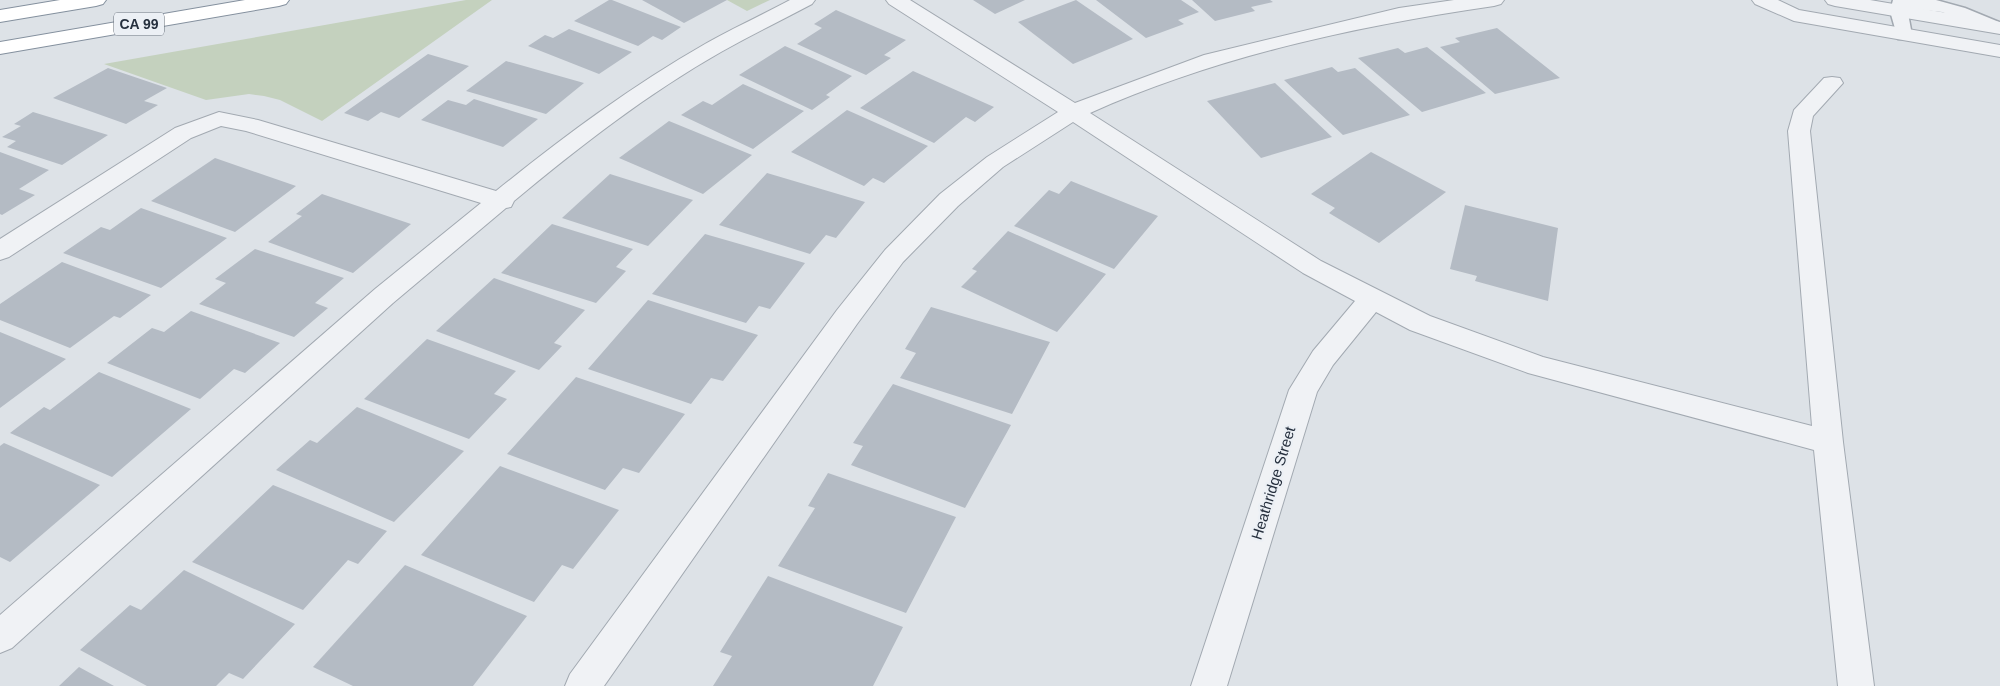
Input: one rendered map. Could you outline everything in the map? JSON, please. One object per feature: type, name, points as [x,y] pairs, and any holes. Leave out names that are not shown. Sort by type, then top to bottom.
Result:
[{"type":"highway","name":"CA 99","points":[[0,16],[96,0]]},
{"type":"highway","name":"CA 99","points":[[0,48],[279,0]]},
{"type":"street","points":[[0,638],[384,296],[502,201],[557,153],[664,78],[713,48],[805,0]]},
{"type":"street","points":[[896,0],[1312,267],[1420,323],[1538,366],[1828,442]]},
{"type":"street","points":[[583,686],[847,317],[894,256],[949,200],[996,162],[1073,112],[1107,97],[1204,61],[1399,14],[1494,0]]},
{"type":"street","points":[[1762,0],[1794,15],[2000,51]]},
{"type":"street","points":[[1835,0],[1996,27]]},
{"type":"street","points":[[1832,83],[1802,115],[1798,131],[1828,442],[1856,686]]},
{"type":"street","points":[[0,251],[183,133],[219,119],[250,125],[502,201]]},
{"type":"street","name":"Heathridge Street","points":[[1210,686],[1303,390],[1323,358],[1372,298]]},
{"type":"lane","points":[[1898,11],[1904,35]]},
{"type":"green space","points":[[466,0],[492,0],[322,121],[280,100],[249,94],[206,100],[104,64]]},
{"type":"green space","points":[[727,0],[770,0],[747,11]]},
{"type":"building","points":[[609,0],[681,27],[662,40],[653,36],[638,46],[574,21]]},
{"type":"building","points":[[642,0],[727,0],[684,23]]},
{"type":"building","points":[[973,0],[1025,0],[995,14]]},
{"type":"building","points":[[1076,0],[1133,39],[1073,64],[1018,22]]},
{"type":"building","points":[[1096,0],[1181,0],[1199,12],[1178,20],[1184,24],[1146,38]]},
{"type":"building","points":[[1192,0],[1270,0],[1273,2],[1251,7],[1255,11],[1215,21]]},
{"type":"building","points":[[836,10],[906,40],[884,55],[891,58],[866,75],[797,44],[822,28],[814,24]]},
{"type":"building","points":[[1497,28],[1560,78],[1495,94],[1440,47],[1460,42],[1455,38]]},
{"type":"building","points":[[569,29],[632,52],[599,74],[528,46],[545,35],[553,38]]},
{"type":"building","points":[[785,46],[852,76],[826,95],[830,97],[812,110],[739,75]]},
{"type":"building","points":[[1427,47],[1486,93],[1422,112],[1358,58],[1398,48],[1405,53]]},
{"type":"building","points":[[428,54],[469,66],[399,118],[381,112],[368,121],[344,113]]},
{"type":"building","points":[[506,61],[584,83],[546,114],[466,91]]},
{"type":"building","points":[[1332,67],[1338,72],[1355,68],[1410,115],[1343,135],[1284,80]]},
{"type":"building","points":[[108,68],[167,88],[144,101],[158,105],[126,124],[53,98]]},
{"type":"building","points":[[913,71],[994,107],[975,122],[966,117],[934,143],[860,108]]},
{"type":"building","points":[[1275,83],[1332,137],[1261,158],[1207,101]]},
{"type":"building","points":[[743,84],[804,111],[753,149],[681,115],[703,101],[712,105]]},
{"type":"building","points":[[474,99],[538,119],[503,147],[421,120],[448,100],[466,105]]},
{"type":"building","points":[[847,110],[928,146],[884,183],[873,178],[864,186],[791,152]]},
{"type":"building","points":[[33,112],[108,135],[62,165],[7,147],[16,141],[2,137],[21,126],[14,124]]},
{"type":"building","points":[[669,121],[752,155],[703,194],[619,158]]},
{"type":"building","points":[[0,152],[49,170],[19,189],[35,195],[2,215],[0,214]]},
{"type":"building","points":[[1371,152],[1446,192],[1379,243],[1329,213],[1335,208],[1311,194]]},
{"type":"building","points":[[215,158],[296,186],[235,232],[151,201]]},
{"type":"building","points":[[767,173],[865,202],[836,238],[826,235],[810,254],[719,225]]},
{"type":"building","points":[[610,174],[693,200],[648,246],[562,218]]},
{"type":"building","points":[[1071,181],[1158,216],[1114,269],[1014,226],[1049,190],[1059,194]]},
{"type":"building","points":[[322,194],[411,224],[353,273],[268,242],[302,216],[296,214]]},
{"type":"building","points":[[1465,205],[1558,228],[1548,301],[1475,281],[1477,276],[1450,269]]},
{"type":"building","points":[[141,208],[227,238],[161,288],[63,253],[101,227],[110,230]]},
{"type":"building","points":[[552,224],[633,249],[616,267],[626,271],[596,303],[501,273]]},
{"type":"building","points":[[1008,231],[1106,274],[1057,332],[961,287],[977,271],[972,269]]},
{"type":"building","points":[[705,234],[805,263],[770,309],[759,306],[746,323],[652,294]]},
{"type":"building","points":[[255,249],[344,278],[315,303],[328,308],[294,337],[199,304],[226,283],[215,279]]},
{"type":"building","points":[[62,262],[151,295],[120,318],[114,316],[70,348],[0,320],[0,304]]},
{"type":"building","points":[[494,278],[585,310],[554,343],[562,346],[539,370],[436,331]]},
{"type":"building","points":[[648,300],[758,335],[723,381],[711,378],[691,404],[588,369]]},
{"type":"building","points":[[931,307],[1050,342],[1012,414],[900,378],[916,353],[905,349]]},
{"type":"building","points":[[191,311],[280,343],[245,373],[234,369],[200,399],[107,363],[152,328],[164,332]]},
{"type":"building","points":[[0,332],[66,359],[0,408]]},
{"type":"building","points":[[427,339],[516,371],[494,394],[507,399],[469,439],[364,399]]},
{"type":"building","points":[[99,372],[191,409],[112,477],[10,433],[44,407],[50,410]]},
{"type":"building","points":[[576,377],[685,414],[639,473],[623,468],[605,490],[507,454]]},
{"type":"building","points":[[893,384],[1011,425],[965,508],[851,465],[863,446],[853,443]]},
{"type":"building","points":[[357,407],[464,451],[394,522],[276,470],[310,440],[317,443]]},
{"type":"building","points":[[4,443],[100,485],[10,562],[0,557],[0,446]]},
{"type":"building","points":[[500,466],[619,510],[573,569],[562,565],[534,602],[421,555]]},
{"type":"building","points":[[828,473],[956,517],[906,613],[778,566],[815,508],[808,506]]},
{"type":"building","points":[[273,485],[387,531],[358,564],[348,560],[303,610],[192,562]]},
{"type":"building","points":[[405,565],[527,616],[473,686],[353,686],[313,667]]},
{"type":"building","points":[[184,570],[295,624],[243,679],[229,673],[216,686],[147,686],[80,650],[130,605],[141,610]]},
{"type":"building","points":[[768,576],[903,627],[873,686],[713,686],[732,656],[720,652]]},
{"type":"building","points":[[79,667],[114,686],[59,686]]}]
